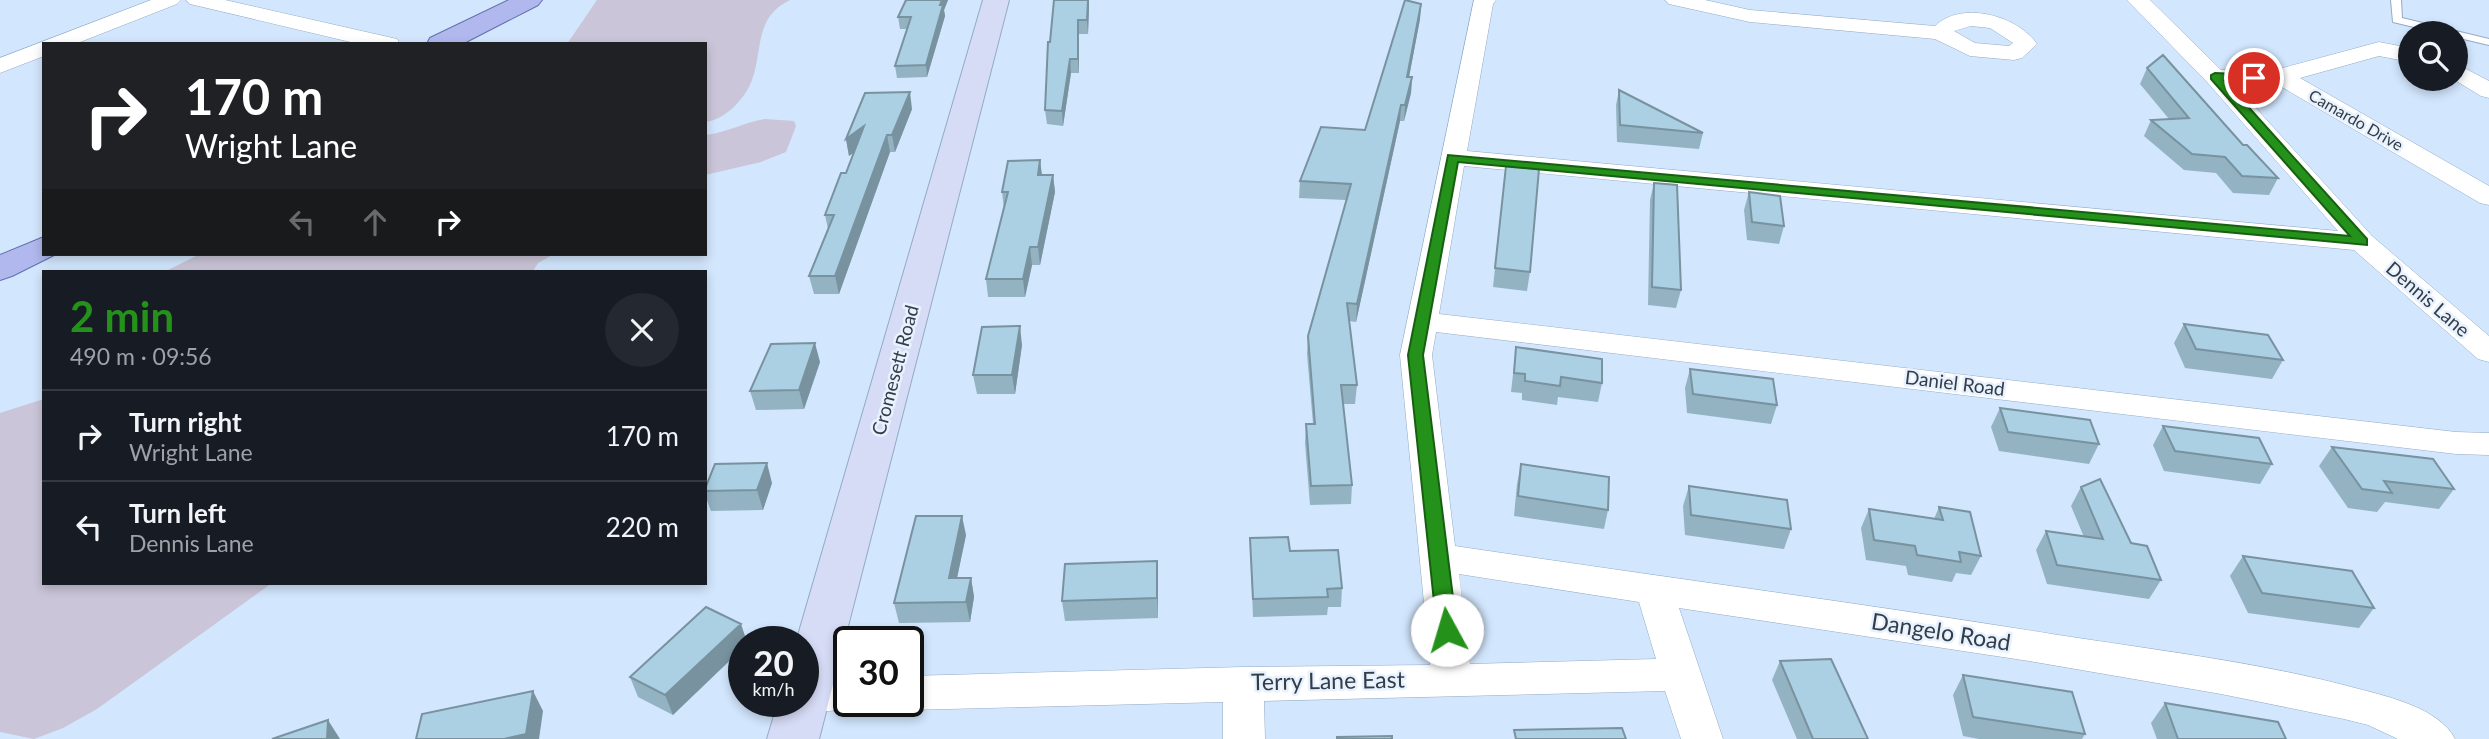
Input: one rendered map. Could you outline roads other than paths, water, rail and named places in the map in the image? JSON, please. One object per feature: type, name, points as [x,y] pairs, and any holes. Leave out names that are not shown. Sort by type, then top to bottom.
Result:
[{"type":"main road","points":[[444,42],[529,0]]},
{"type":"main road","points":[[0,269],[42,248]]},
{"type":"street","points":[[59,42],[170,0]]},
{"type":"street","points":[[197,0],[380,42]]},
{"type":"street","name":"Cromesett Road","points":[[819,697],[996,0]]},
{"type":"street","points":[[1452,679],[1416,355],[1464,95],[1482,4],[1486,0]]},
{"type":"street","points":[[1676,0],[1750,16],[1940,33]]},
{"type":"street","name":"Dennis Lane","points":[[2138,0],[2215,77],[2362,242],[2489,352]]},
{"type":"street","points":[[2215,77],[2280,76],[2390,33],[2398,42]]},
{"type":"street","points":[[0,66],[42,49]]},
{"type":"street","name":"Camardo Drive","points":[[2280,76],[2489,197]]},
{"type":"street","points":[[2468,79],[2489,92]]},
{"type":"street","points":[[1452,158],[2362,242]]},
{"type":"street","name":"Daniel Road","points":[[1421,321],[1621,342],[2456,443],[2489,444]]},
{"type":"street","name":"Dangelo Road","points":[[1439,557],[1655,591],[1954,633],[2226,678],[2370,707],[2411,725],[2434,739]]},
{"type":"street","points":[[1655,591],[1702,739]]},
{"type":"street","name":"Terry Lane East","points":[[924,692],[1680,675]]},
{"type":"street","points":[[1243,683],[1244,739]]},
{"type":"lane","points":[[2396,0],[2390,33],[2398,33]]},
{"type":"lane","points":[[2468,37],[2489,42]]}]
